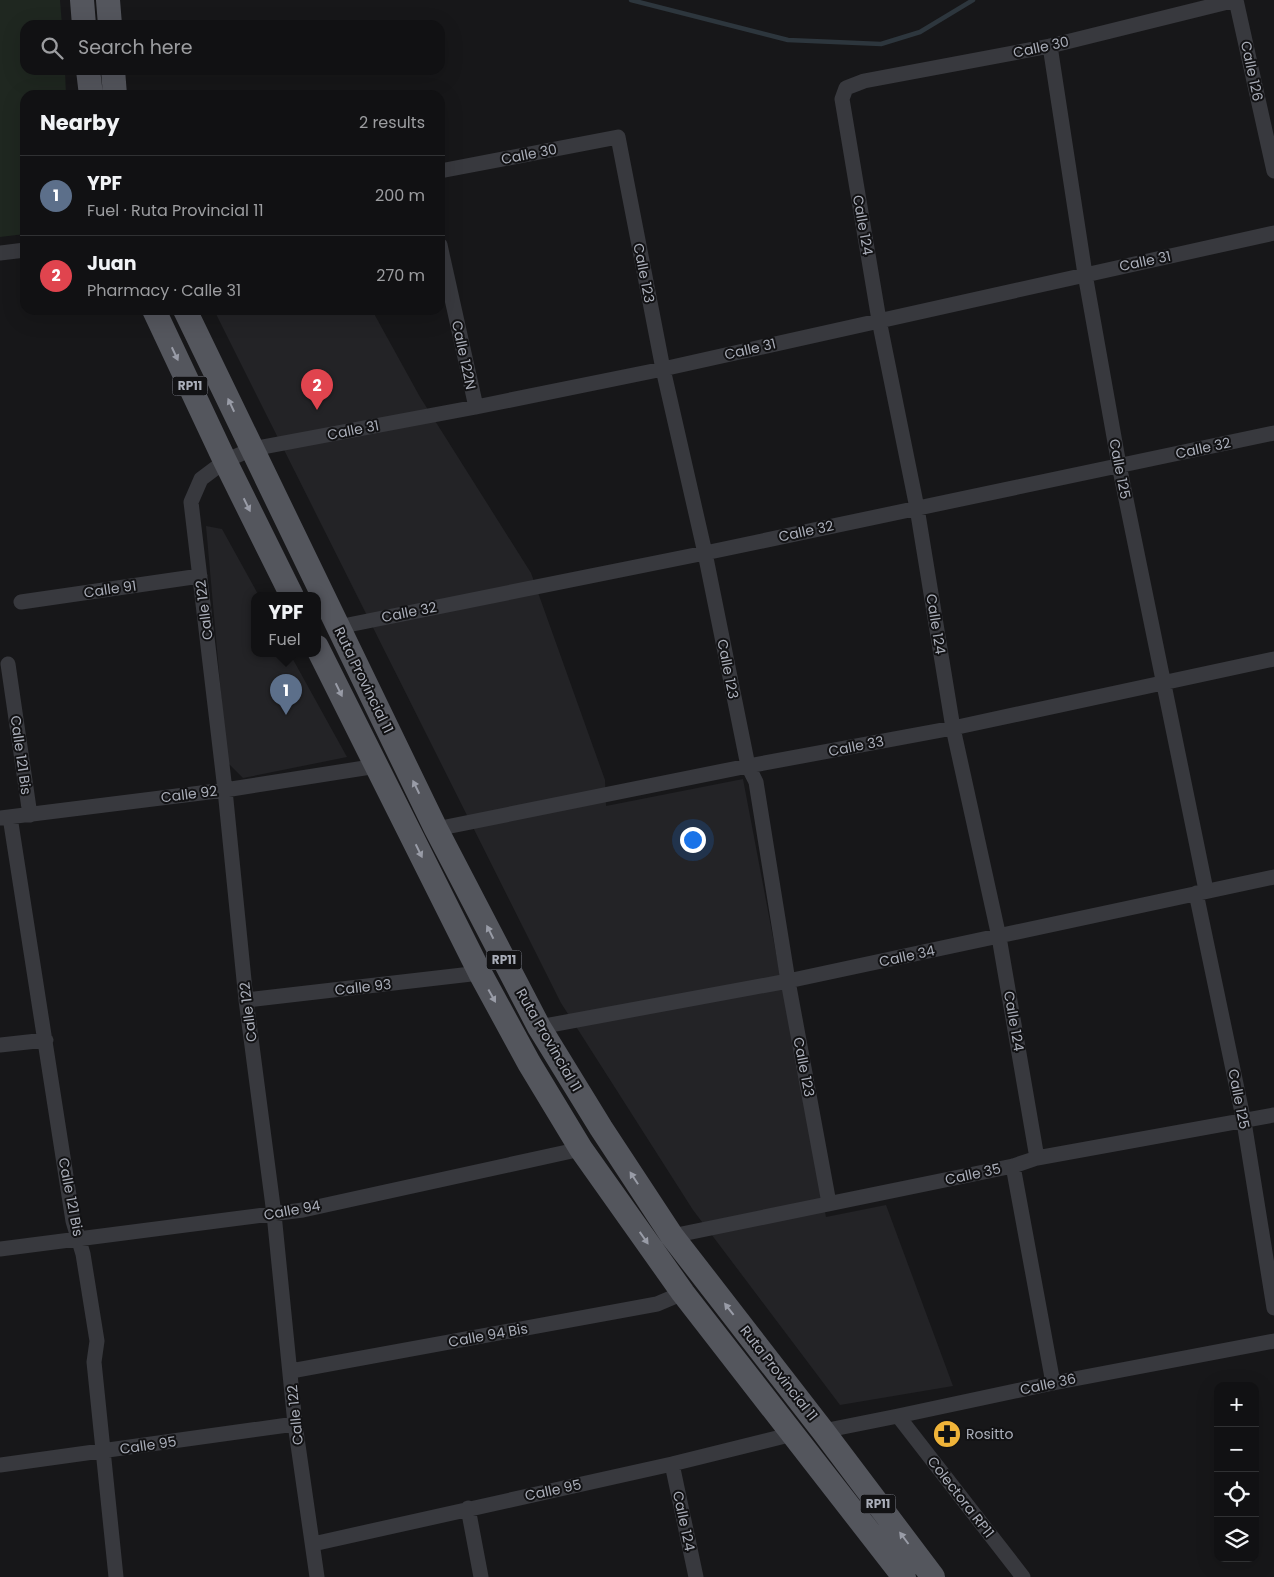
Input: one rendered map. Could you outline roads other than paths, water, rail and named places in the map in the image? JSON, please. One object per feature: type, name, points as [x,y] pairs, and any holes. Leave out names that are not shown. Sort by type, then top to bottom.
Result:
[{"type":"main road","points":[[82,0],[84,20]]},
{"type":"main road","points":[[108,0],[110,20]]},
{"type":"main road","points":[[89,75],[90,90]]},
{"type":"main road","points":[[113,75],[115,90]]},
{"type":"main road","name":"RP11","points":[[156,315],[225,461],[290,592]]},
{"type":"main road","name":"RP11","points":[[188,315],[252,449]]},
{"type":"main road","name":"Ruta Provincial 11","points":[[252,449],[436,829],[539,1026],[601,1128],[672,1236],[823,1430],[933,1577]]},
{"type":"main road","name":"Ruta Provincial 11","points":[[321,655],[480,973],[529,1063],[581,1149],[683,1294],[904,1577]]},
{"type":"street","name":"Calle 30","points":[[846,88],[864,81],[1050,46],[1236,0]]},
{"type":"street","name":"Calle 126","points":[[1236,0],[1274,171]]},
{"type":"street","name":"Calle 125","points":[[1050,46],[1085,274],[1119,465],[1163,684],[1244,1122],[1274,1308]]},
{"type":"street","name":"Calle 124","points":[[846,88],[842,99],[879,320],[917,508],[953,728],[999,937],[1037,1158]]},
{"type":"street","name":"Calle 30","points":[[445,170],[618,137]]},
{"type":"street","name":"Calle 123","points":[[618,137],[663,369],[705,553],[748,766],[756,782],[788,981],[829,1203]]},
{"type":"street","name":"Calle 31","points":[[225,461],[252,449],[476,407],[663,369],[1274,233]]},
{"type":"street","points":[[0,252],[20,250]]},
{"type":"street","name":"Calle 122N","points":[[445,268],[476,407]]},
{"type":"street","name":"Calle 32","points":[[338,627],[705,553],[1274,433]]},
{"type":"street","name":"Calle 122","points":[[225,461],[201,479],[191,502],[225,790],[246,1000],[274,1214],[296,1424],[317,1577]]},
{"type":"street","name":"Calle 91","points":[[21,602],[200,576]]},
{"type":"street","name":"Calle 33","points":[[436,829],[748,766],[953,728],[1274,659]]},
{"type":"street","name":"Calle 121 Bis","points":[[8,664],[30,815]]},
{"type":"street","name":"Calle 92","points":[[5,818],[225,790],[376,766]]},
{"type":"street","name":"Calle 121 Bis","points":[[5,818],[46,1040],[73,1221],[83,1254],[97,1341],[94,1362],[116,1577]]},
{"type":"street","name":"Calle 34","points":[[539,1026],[788,981],[999,937],[1201,891],[1274,877]]},
{"type":"street","name":"Calle 93","points":[[246,1000],[480,973]]},
{"type":"street","points":[[0,1046],[46,1040]]},
{"type":"street","name":"Calle 35","points":[[672,1236],[1013,1166],[1037,1158],[1244,1122],[1274,1115]]},
{"type":"street","name":"Calle 94","points":[[0,1249],[303,1210],[581,1149]]},
{"type":"street","points":[[1013,1166],[1053,1383]]},
{"type":"street","name":"Calle 94 Bis","points":[[291,1371],[657,1304],[683,1294]]},
{"type":"street","name":"Calle 36","points":[[823,1430],[1053,1383],[1274,1341]]},
{"type":"street","name":"Colectora RP11","points":[[898,1416],[1023,1577]]},
{"type":"street","name":"Calle 95","points":[[0,1465],[296,1424]]},
{"type":"street","name":"Calle 95","points":[[313,1544],[672,1464],[792,1434]]},
{"type":"street","name":"Calle 124","points":[[672,1464],[696,1577]]},
{"type":"street","points":[[468,1508],[481,1577]]},
{"type":"waterway","points":[[631,0],[788,40],[881,44],[920,32],[973,0]]},
{"type":"place","name":"Juan","points":[[317,410]]},
{"type":"place","name":"YPF","points":[[286,715]]},
{"type":"place","name":"Rositto","points":[[947,1434]]}]
